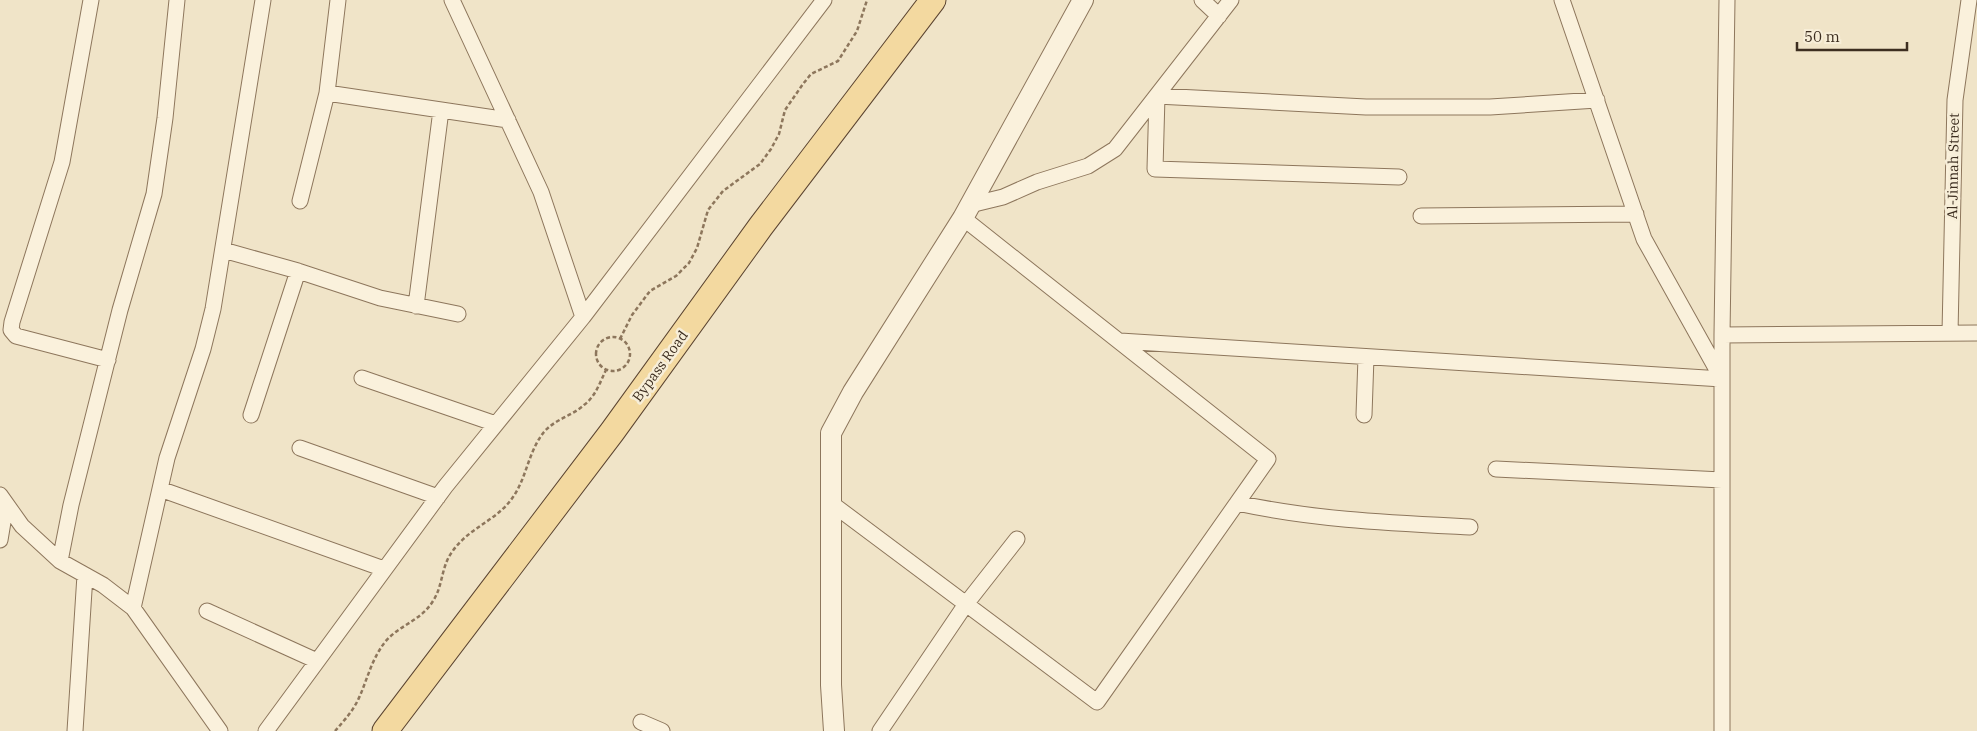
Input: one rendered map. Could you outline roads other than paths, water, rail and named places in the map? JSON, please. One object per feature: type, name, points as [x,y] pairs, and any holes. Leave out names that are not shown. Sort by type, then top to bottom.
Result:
[{"type":"main road","name":"Bypass Road","points":[[385,731],[612,432],[762,226],[933,0]]},
{"type":"street","points":[[91,0],[62,162],[12,322],[12,330],[16,336],[108,360]]},
{"type":"street","points":[[60,561],[71,505],[108,360],[154,194],[165,118],[178,0]]},
{"type":"street","points":[[133,608],[167,458],[203,349],[214,309],[263,0]]},
{"type":"street","points":[[300,201],[327,93],[338,0]]},
{"type":"street","points":[[452,0],[542,192],[583,317]]},
{"type":"street","points":[[834,731],[831,684],[831,433],[852,392],[966,212],[1083,0]]},
{"type":"street","points":[[1202,0],[1219,16]]},
{"type":"street","points":[[966,212],[1037,182],[1088,166],[1115,149],[1231,0]]},
{"type":"street","points":[[1562,0],[1644,239],[1722,379]]},
{"type":"street","points":[[1722,731],[1722,335],[1726,207],[1726,0]]},
{"type":"street","name":"Al-Jinnah Street","points":[[1950,333],[1955,100],[1970,0]]},
{"type":"street","points":[[266,731],[438,497],[583,317],[821,2]]},
{"type":"street","points":[[327,93],[508,120]]},
{"type":"street","points":[[1157,96],[1375,107],[1490,107],[1597,100]]},
{"type":"street","points":[[1157,96],[1155,169],[1399,177]]},
{"type":"street","points":[[416,306],[441,110]]},
{"type":"street","points":[[831,503],[1097,702],[1268,459],[1120,341],[966,212]]},
{"type":"street","points":[[1421,216],[1636,214]]},
{"type":"street","points":[[223,250],[298,271],[380,298],[458,314]]},
{"type":"street","points":[[251,415],[298,271]]},
{"type":"street","points":[[1722,335],[1977,332]]},
{"type":"street","points":[[1120,341],[1722,379]]},
{"type":"street","points":[[1364,415],[1366,357]]},
{"type":"street","points":[[362,378],[496,424]]},
{"type":"street","points":[[300,448],[438,497]]},
{"type":"street","points":[[1496,469],[1722,480]]},
{"type":"street","points":[[160,488],[384,570]]},
{"type":"street","points":[[3,500],[22,526],[60,561],[103,585],[133,608],[220,731]]},
{"type":"street","points":[[0,540],[3,500]]},
{"type":"street","points":[[1237,503],[1286,514],[1329,519],[1470,527]]},
{"type":"street","points":[[880,731],[966,604],[1017,539]]},
{"type":"street","points":[[75,731],[85,575]]},
{"type":"street","points":[[207,611],[317,662]]},
{"type":"street","points":[[641,722],[662,731]]}]
